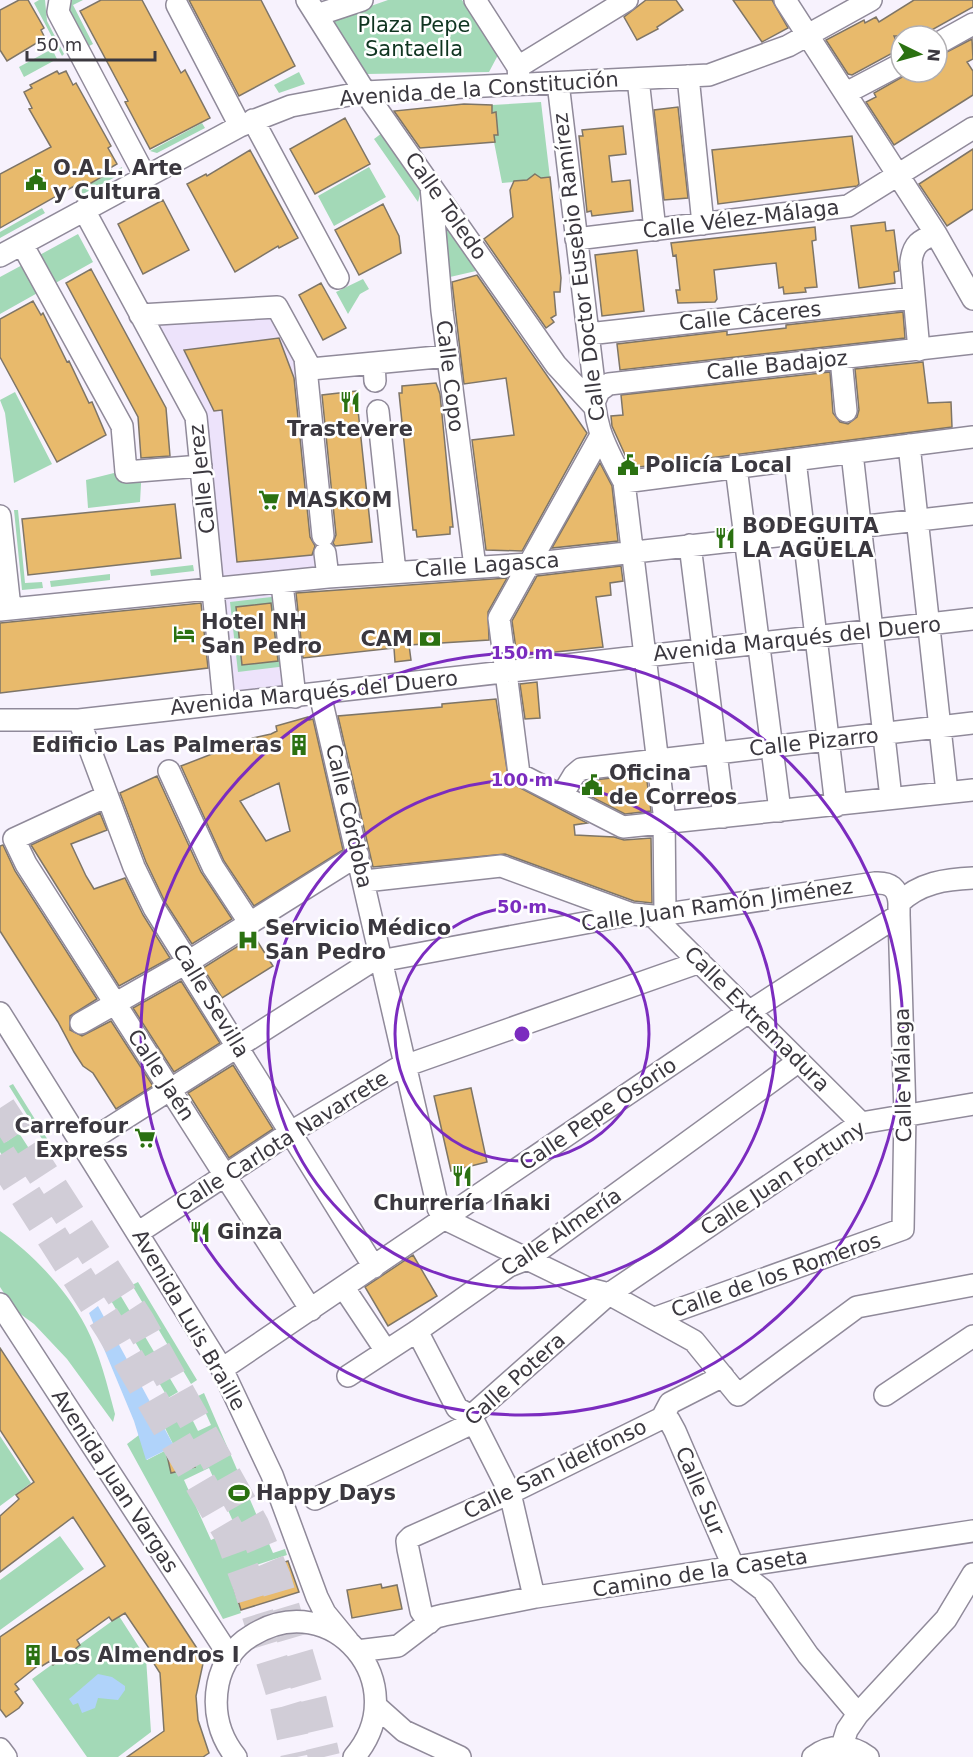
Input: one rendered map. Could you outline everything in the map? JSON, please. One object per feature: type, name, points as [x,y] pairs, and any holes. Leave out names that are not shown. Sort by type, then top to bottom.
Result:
[{"type":"street","points":[[60,0],[58,12],[145,176]]},
{"type":"street","points":[[312,8],[362,0]]},
{"type":"street","points":[[475,0],[518,77],[627,0]]},
{"type":"street","points":[[785,0],[936,234],[973,299]]},
{"type":"street","name":"Avenida de la Constitución","points":[[0,256],[247,123],[291,106],[365,92],[518,77],[558,83],[710,75],[733,69],[788,46],[871,0]]},
{"type":"street","points":[[177,5],[338,278]]},
{"type":"street","name":"Calle Toledo","points":[[312,8],[365,92],[556,365],[593,405]]},
{"type":"street","points":[[949,37],[973,24]]},
{"type":"street","points":[[846,93],[889,70]]},
{"type":"street","points":[[688,76],[703,224]]},
{"type":"street","points":[[638,79],[655,230]]},
{"type":"street","name":"Calle Doctor Eusebio Ramírez","points":[[558,83],[593,375],[593,405],[600,437],[624,482]]},
{"type":"street","name":"Calle Vélez-Málaga","points":[[576,239],[848,207],[973,128]]},
{"type":"street","name":"Calle Copo","points":[[430,184],[448,356],[475,567]]},
{"type":"street","name":"Calle Jerez","points":[[84,210],[192,408],[201,466],[224,703]]},
{"type":"street","points":[[919,350],[913,298],[912,249],[919,240],[936,234]]},
{"type":"street","points":[[22,244],[122,426],[126,472],[201,466]]},
{"type":"street","name":"Calle Cáceres","points":[[588,334],[913,298]]},
{"type":"street","points":[[140,315],[277,307],[311,369],[375,372],[448,356]]},
{"type":"street","name":"Calle Badajoz","points":[[593,405],[599,391],[609,384],[973,343]]},
{"type":"street","points":[[305,358],[328,577]]},
{"type":"street","points":[[841,358],[846,411]]},
{"type":"street","points":[[378,411],[396,572]]},
{"type":"street","points":[[600,437],[499,618],[519,774],[623,827],[663,825],[973,790]]},
{"type":"street","points":[[365,881],[501,866],[650,914],[663,825],[658,759],[624,482],[973,437]]},
{"type":"street","points":[[909,445],[947,792]]},
{"type":"street","points":[[852,453],[891,798]]},
{"type":"street","points":[[795,460],[836,806]]},
{"type":"street","points":[[736,467],[780,811]]},
{"type":"street","name":"Calle Lagasca","points":[[5,609],[213,588],[282,584],[328,577],[528,564],[973,514]]},
{"type":"street","points":[[0,516],[5,609]]},
{"type":"street","points":[[690,545],[724,817]]},
{"type":"street","points":[[282,584],[295,697]]},
{"type":"street","name":"Avenida Marqués del Duero","points":[[4,722],[79,720],[973,619]]},
{"type":"street","name":"Calle Córdoba","points":[[320,694],[365,881],[400,1068],[438,1208],[443,1218]]},
{"type":"street","name":"Calle Sevilla","points":[[79,720],[134,867],[154,908],[188,962],[188,968],[374,1267]]},
{"type":"street","name":"Calle Pizarro","points":[[562,795],[574,775],[581,769],[973,723]]},
{"type":"street","points":[[169,771],[213,867],[249,922]]},
{"type":"street","name":"Calle Jaén","points":[[107,796],[14,839],[26,864],[311,1310]]},
{"type":"street","points":[[81,1023],[188,962],[358,855]]},
{"type":"street","name":"Calle Pepe Osorio","points":[[222,1369],[899,909],[908,893],[951,879],[973,878]]},
{"type":"street","name":"Calle Juan Ramón Jiménez","points":[[83,1145],[369,963],[650,914],[884,882],[898,893],[899,909]]},
{"type":"street","name":"Calle Málaga","points":[[897,1232],[903,1229],[905,1222],[905,1114],[899,909]]},
{"type":"street","name":"Calle Extremadura","points":[[650,914],[861,1123]]},
{"type":"street","name":"Calle Carlota Navarrete","points":[[139,1232],[291,1132],[400,1068],[700,962]]},
{"type":"street","name":"Avenida Luis Braille","points":[[0,1013],[139,1232],[222,1369],[272,1475],[316,1597],[325,1613],[353,1646],[371,1673]]},
{"type":"street","name":"Calle Almería","points":[[348,1376],[509,1266],[527,1259],[799,1061]]},
{"type":"street","name":"Calle Juan Fortuny","points":[[609,1294],[861,1123],[973,1104]]},
{"type":"street","points":[[443,1218],[589,1289],[609,1294],[694,1341],[738,1395],[857,1307],[973,1285]]},
{"type":"street","name":"Calle de los Romeros","points":[[654,1318],[897,1232]]},
{"type":"street","points":[[344,1288],[386,1351]]},
{"type":"street","name":"Calle Potera","points":[[315,1499],[464,1426],[471,1416],[609,1294]]},
{"type":"street","name":"Avenida Juan Vargas","points":[[0,1305],[230,1657]]},
{"type":"street","points":[[417,1331],[457,1408],[471,1416],[510,1493],[536,1597]]},
{"type":"street","points":[[885,1395],[973,1336]]},
{"type":"street","name":"Calle San Idelfonso","points":[[429,1623],[421,1611],[410,1559],[407,1541],[411,1537],[510,1493],[662,1418],[670,1403],[723,1376]]},
{"type":"street","name":"Calle Sur","points":[[662,1418],[669,1420],[675,1431],[734,1568]]},
{"type":"street","name":"Camino de la Caseta","points":[[391,1648],[406,1642],[429,1623],[444,1615],[536,1597],[973,1531]]},
{"type":"street","points":[[734,1568],[763,1590],[808,1654],[858,1714]]},
{"type":"street","points":[[842,1746],[847,1730],[858,1714],[940,1626],[973,1574]]},
{"type":"street","points":[[236,1757],[227,1746],[219,1727],[216,1704],[222,1669],[237,1647],[259,1631],[285,1622],[312,1623],[324,1626],[353,1646],[391,1648]]},
{"type":"street","points":[[362,1750],[376,1706],[371,1673],[391,1648]]},
{"type":"street","points":[[376,1706],[404,1731],[460,1757]]},
{"type":"street","points":[[362,1750],[404,1731]]},
{"type":"street","points":[[813,1757],[831,1748],[842,1746],[855,1749],[868,1757]]},
{"type":"street","points":[[0,1749],[6,1757]]},
{"type":"shaded area","points":[[277,307],[305,358],[328,577],[282,584],[295,697],[224,703],[196,417],[140,315]]},
{"type":"green space","points":[[45,0],[47,21],[64,54],[62,56],[34,3]]},
{"type":"green space","points":[[72,0],[83,0],[73,5],[93,44],[89,46],[69,9]]},
{"type":"green space","name":"Plaza Pepe Santaella","points":[[388,0],[462,0],[498,55],[489,72],[366,74],[331,20]]},
{"type":"green space","points":[[52,49],[57,59],[24,77],[19,67]]},
{"type":"green space","points":[[299,72],[305,84],[279,93],[274,85]]},
{"type":"green space","points":[[541,102],[550,178],[502,183],[494,142],[492,105]]},
{"type":"green space","points":[[202,123],[205,128],[157,153],[150,151]]},
{"type":"green space","points":[[382,133],[421,190],[418,202],[374,139]]},
{"type":"green space","points":[[122,167],[121,174],[79,196],[77,191]]},
{"type":"green space","points":[[369,167],[386,197],[334,226],[318,196]]},
{"type":"green space","points":[[42,208],[45,213],[0,238],[0,232]]},
{"type":"green space","points":[[445,228],[448,229],[476,271],[450,277]]},
{"type":"green space","points":[[78,234],[93,262],[52,285],[36,257]]},
{"type":"green space","points":[[26,263],[41,291],[0,314],[0,277]]},
{"type":"green space","points":[[363,279],[369,289],[360,294],[348,314],[336,292]]},
{"type":"green space","points":[[15,392],[52,464],[14,483],[5,413],[0,400]]},
{"type":"green space","points":[[142,466],[140,502],[88,508],[86,480]]},
{"type":"green space","points":[[14,510],[18,510],[25,583],[42,582],[43,588],[22,590]]},
{"type":"green space","points":[[193,565],[194,571],[151,576],[150,570]]},
{"type":"green space","points":[[110,574],[110,580],[51,587],[50,581]]},
{"type":"green space","points":[[280,596],[287,666],[238,672],[230,602]]},
{"type":"green space","points":[[13,1084],[56,1153],[52,1155],[9,1086]]},
{"type":"green space","points":[[19,1133],[39,1164],[17,1178],[0,1152],[0,1134],[6,1142]]},
{"type":"green space","points":[[0,1231],[25,1250],[48,1274],[78,1313],[91,1337],[103,1370],[115,1414],[113,1422],[67,1359],[34,1324],[15,1310],[0,1287]]},
{"type":"green space","points":[[138,1282],[197,1380],[191,1384],[132,1285]]},
{"type":"green space","points":[[119,1293],[178,1392],[168,1398],[110,1299]]},
{"type":"green space","points":[[204,1393],[273,1553],[285,1549],[287,1555],[229,1574],[241,1613],[223,1619],[127,1444],[139,1435],[147,1460],[174,1446],[161,1420],[185,1405],[198,1431],[211,1425],[198,1396]],"holes":[[[184,1445],[194,1467],[171,1473],[166,1451]],[[209,1468],[236,1528],[211,1540],[184,1480]]]},
{"type":"green space","points":[[0,1436],[31,1483],[0,1506]]},
{"type":"green space","points":[[60,1536],[84,1569],[0,1630],[0,1580]]},
{"type":"green space","points":[[119,1616],[146,1658],[151,1732],[118,1757],[87,1757],[32,1679]]},
{"type":"water","points":[[98,1306],[174,1446],[146,1460],[134,1421],[89,1313]]},
{"type":"water","points":[[98,1674],[112,1677],[125,1686],[125,1690],[118,1700],[98,1698],[95,1708],[82,1713],[78,1703],[73,1705],[69,1699]]},
{"type":"building","points":[[19,0],[28,0],[44,28],[41,30],[45,38],[7,61],[0,50],[0,10]]},
{"type":"building","points":[[101,0],[142,0],[181,73],[185,70],[210,118],[150,149],[125,102],[128,101],[80,11]]},
{"type":"building","points":[[189,0],[261,0],[295,66],[239,96]]},
{"type":"building","points":[[646,0],[676,0],[683,10],[657,27],[658,29],[637,40],[624,17]]},
{"type":"building","points":[[733,0],[772,0],[788,28],[762,42]]},
{"type":"building","points":[[914,0],[973,0],[973,7],[943,24],[889,24],[889,55],[852,75],[848,74],[826,40],[864,20],[865,23],[876,17],[879,22]]},
{"type":"building","points":[[972,39],[973,59],[967,62],[973,71],[973,95],[894,145],[866,102],[876,97],[874,93],[890,84],[949,84],[949,51]]},
{"type":"building","points":[[57,71],[59,74],[66,71],[73,85],[76,83],[111,146],[108,148],[117,164],[110,168],[112,171],[86,186],[83,181],[0,228],[0,174],[51,147],[29,109],[32,108],[24,92],[32,88],[30,85]]},
{"type":"building","points":[[464,104],[492,105],[492,113],[496,112],[498,135],[494,135],[495,142],[420,148],[394,111]]},
{"type":"building","points":[[678,107],[688,198],[664,200],[654,110]]},
{"type":"building","points":[[345,118],[370,164],[315,194],[290,149]]},
{"type":"building","points":[[623,126],[626,154],[609,156],[612,182],[630,180],[633,211],[592,216],[591,211],[587,212],[579,136],[583,136],[582,130]]},
{"type":"building","points":[[852,136],[859,184],[857,186],[718,204],[712,150]]},
{"type":"building","points":[[973,149],[973,209],[947,226],[919,184]]},
{"type":"building","points":[[250,150],[298,238],[279,248],[278,246],[235,272],[187,184],[206,174],[207,176]]},
{"type":"building","points":[[535,174],[541,178],[550,177],[561,278],[560,292],[554,292],[556,315],[551,318],[554,322],[546,328],[484,239],[513,217],[510,190],[514,181],[527,180]]},
{"type":"building","points":[[163,200],[189,250],[143,274],[118,224]]},
{"type":"building","points":[[383,204],[399,236],[401,253],[359,275],[335,230]]},
{"type":"building","points":[[885,222],[886,231],[894,230],[899,271],[894,272],[895,283],[859,288],[851,226]]},
{"type":"building","points":[[815,227],[816,240],[812,241],[817,287],[805,288],[806,292],[784,294],[783,287],[779,288],[776,263],[714,270],[717,299],[715,302],[678,303],[676,290],[680,290],[676,255],[673,256],[671,243]]},
{"type":"building","points":[[637,250],[644,311],[602,316],[595,255]]},
{"type":"building","points":[[91,269],[166,408],[170,456],[141,458],[138,417],[66,283]]},
{"type":"building","points":[[477,275],[587,433],[522,551],[486,550],[472,440],[514,435],[506,378],[464,384],[452,282]]},
{"type":"building","points":[[321,283],[346,328],[323,340],[299,295]]},
{"type":"building","points":[[33,301],[41,315],[43,313],[89,403],[92,402],[106,435],[57,462],[0,357],[0,319]]},
{"type":"building","points":[[903,312],[905,338],[620,370],[617,344],[727,331],[727,335],[786,328],[786,325]]},
{"type":"building","name":"MASKOM","points":[[279,338],[294,378],[310,537],[315,546],[312,555],[237,562],[222,410],[214,411],[184,350]]},
{"type":"building","points":[[923,362],[928,403],[951,402],[952,427],[631,468],[612,426],[611,416],[623,415],[621,395],[830,372],[833,413],[840,422],[848,424],[857,417],[859,410],[855,369]]},
{"type":"building","points":[[436,383],[440,394],[453,527],[450,527],[450,534],[417,537],[416,530],[413,530],[399,393],[402,393],[402,386]]},
{"type":"building","points":[[356,391],[372,542],[335,546],[333,543],[336,535],[322,395]]},
{"type":"building","points":[[600,463],[612,486],[618,541],[552,548]]},
{"type":"building","points":[[175,504],[181,558],[28,575],[22,519]]},
{"type":"building","points":[[621,566],[623,581],[610,583],[611,595],[596,597],[603,647],[517,656],[512,621],[537,576]]},
{"type":"building","points":[[507,578],[488,612],[489,640],[409,645],[411,660],[395,662],[394,648],[303,658],[296,593]]},
{"type":"building","points":[[201,603],[208,668],[0,693],[0,623]]},
{"type":"building","points":[[271,603],[278,661],[242,665],[236,607]]},
{"type":"building","points":[[537,682],[540,718],[525,719],[520,684]]},
{"type":"building","points":[[496,699],[509,782],[587,823],[574,825],[575,835],[614,837],[624,840],[651,838],[652,903],[634,901],[505,854],[373,867],[338,716],[442,707],[442,704]]},
{"type":"building","points":[[308,717],[309,720],[313,719],[343,850],[254,906],[224,861],[181,766],[253,738],[271,734],[277,731],[276,726]],"holes":[[[279,783],[290,831],[266,841],[240,801]]]},
{"type":"building","points":[[646,774],[651,811],[625,814],[582,792],[586,781]]},
{"type":"building","points":[[157,776],[201,872],[232,919],[192,944],[165,902],[146,862],[120,793]]},
{"type":"building","points":[[100,813],[107,830],[71,844],[86,876],[94,889],[125,878],[143,915],[170,958],[119,986],[31,845]]},
{"type":"building","points":[[3,845],[15,871],[97,999],[70,1016],[70,1030],[82,1036],[111,1021],[153,1086],[116,1109],[93,1073],[83,1066],[0,931],[0,846]]},
{"type":"building","points":[[254,936],[273,966],[222,998],[203,968]]},
{"type":"building","points":[[181,981],[220,1043],[174,1072],[133,1008]]},
{"type":"building","points":[[233,1065],[273,1129],[229,1158],[188,1093]]},
{"type":"building","points":[[471,1088],[487,1162],[451,1171],[434,1096]]},
{"type":"building","points":[[413,1255],[437,1296],[388,1326],[365,1287]]},
{"type":"building","points":[[0,1348],[204,1659],[196,1696],[198,1720],[209,1753],[203,1757],[127,1757],[164,1731],[160,1673],[151,1659],[155,1657],[125,1613],[112,1621],[109,1617],[77,1640],[80,1645],[53,1665],[50,1661],[42,1666],[40,1664],[15,1684],[19,1689],[15,1692],[23,1703],[19,1708],[6,1717],[0,1709],[0,1637],[105,1566],[73,1517],[0,1572],[0,1516],[19,1499],[16,1495],[34,1482],[0,1430]]},
{"type":"building","points":[[183,1443],[195,1467],[171,1473],[166,1451]]},
{"type":"building","points":[[288,1561],[299,1592],[241,1610],[231,1579]]},
{"type":"building","points":[[381,1584],[382,1588],[397,1585],[402,1609],[352,1618],[347,1590]]},
{"type":"tunnel","points":[[0,1108],[139,1322],[253,1525],[275,1578],[310,1697],[324,1757]]},
{"type":"tunnel","points":[[0,1155],[111,1329],[230,1534],[249,1586],[286,1706],[297,1757]]},
{"type":"place","name":"O.A.L. Arte y Cultura","points":[[36,180]]},
{"type":"place","name":"Trastevere","points":[[350,402]]},
{"type":"place","name":"Policía Local","points":[[628,465]]},
{"type":"place","name":"MASKOM","points":[[269,500]]},
{"type":"place","name":"BODEGUITA LA AGÜELA","points":[[725,538]]},
{"type":"place","name":"Hotel NH San Pedro","points":[[184,634]]},
{"type":"place","name":"CAM","points":[[430,639]]},
{"type":"place","name":"Edificio Las Palmeras","points":[[299,745]]},
{"type":"place","name":"Oficina de Correos","points":[[592,785]]},
{"type":"place","name":"Servicio Médico San Pedro","points":[[248,940]]},
{"type":"place","name":"Carrefour Express","points":[[145,1138]]},
{"type":"place","name":"Churrería Iñaki","points":[[462,1176]]},
{"type":"place","name":"Ginza","points":[[200,1232]]},
{"type":"place","name":"Happy Days","points":[[239,1493]]},
{"type":"place","name":"Los Almendros I","points":[[33,1655]]}]
